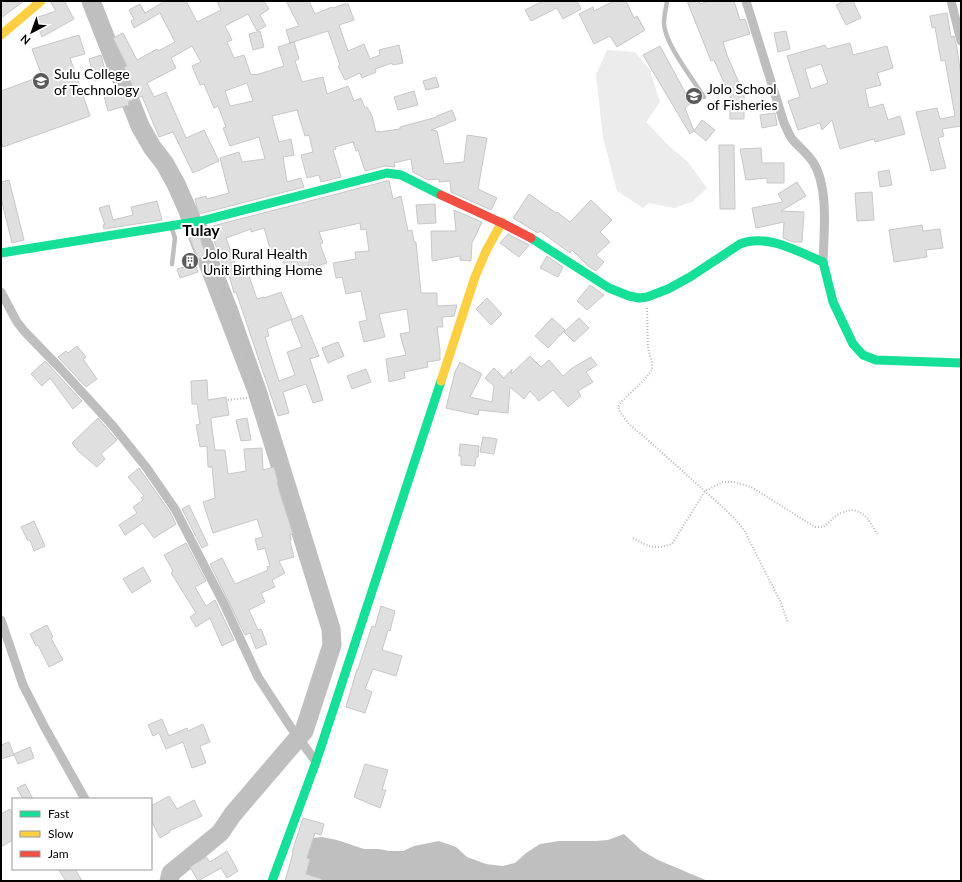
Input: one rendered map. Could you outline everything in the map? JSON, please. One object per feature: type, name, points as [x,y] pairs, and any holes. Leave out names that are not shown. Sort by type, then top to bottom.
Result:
[{"type":"street","points":[[1,35],[41,1]]},
{"type":"street","points":[[746,1],[784,123],[793,140],[813,162],[818,171],[824,206],[823,262],[833,302],[853,344],[863,355],[876,360],[961,363]]},
{"type":"street","points":[[955,5],[961,41]]},
{"type":"street","points":[[1,253],[199,221],[387,173],[401,175],[451,201],[502,222],[544,245],[605,286],[638,298],[646,298],[662,292],[703,268],[736,245],[747,241],[772,243],[823,262]]},
{"type":"street","points":[[199,221],[233,308],[259,396]]},
{"type":"street","points":[[272,881],[316,762],[475,278],[486,251],[502,222]]},
{"type":"street","points":[[1,292],[17,322],[25,332],[113,426],[146,468],[175,509],[267,692],[316,762]]},
{"type":"street","points":[[1,620],[23,685],[84,798]]},
{"type":"lane","points":[[667,1],[664,23],[666,35],[674,51],[704,96]]},
{"type":"lane","points":[[171,226],[175,238],[172,264]]},
{"type":"path","points":[[646,298],[648,348],[652,363],[652,370],[644,381],[621,402],[618,407],[620,412],[629,424],[734,518],[744,530],[780,603],[788,623]]},
{"type":"path","points":[[228,400],[259,396]]},
{"type":"path","points":[[633,538],[647,546],[655,548],[672,544],[705,492],[723,482],[734,482],[751,487],[815,527],[823,527],[840,514],[851,510],[861,512],[870,520],[877,534]]},
{"type":"path","points":[[298,547],[310,541]]},
{"type":"shaded area","points":[[607,50],[635,52],[650,70],[660,102],[646,122],[670,147],[687,161],[707,188],[692,202],[674,208],[649,203],[643,208],[617,191],[603,138],[596,75]]},
{"type":"shaded area","points":[[624,834],[641,850],[658,860],[708,881],[297,881],[312,838],[322,837],[337,840],[364,849],[389,851],[403,851],[414,846],[439,841],[456,847],[467,857],[486,864],[502,866],[515,863],[526,853],[540,844],[559,841],[608,840]]},
{"type":"building","points":[[1,1],[24,1],[1,18]]},
{"type":"building","points":[[50,1],[64,1],[74,19],[42,37],[35,18],[56,11]]},
{"type":"building","points":[[165,1],[186,1],[197,22],[221,10],[217,1],[264,1],[269,9],[260,15],[266,26],[257,31],[248,14],[225,26],[232,40],[227,42],[234,58],[244,55],[251,75],[256,75],[284,66],[278,47],[294,42],[299,59],[295,61],[302,82],[323,77],[327,94],[348,86],[354,101],[361,98],[365,108],[367,107],[372,116],[376,132],[400,129],[400,127],[437,117],[452,110],[456,120],[431,130],[437,131],[444,164],[464,162],[467,135],[487,138],[478,189],[497,198],[491,210],[451,192],[450,181],[439,182],[439,179],[428,180],[413,172],[411,159],[394,163],[395,167],[385,166],[365,171],[358,150],[356,151],[353,142],[335,147],[336,149],[333,150],[341,177],[321,182],[319,175],[307,178],[301,155],[313,152],[309,135],[305,136],[297,110],[272,116],[279,142],[291,139],[294,155],[283,157],[287,182],[301,178],[304,187],[199,214],[195,199],[206,196],[207,199],[229,193],[220,158],[239,152],[242,162],[265,159],[259,137],[230,146],[223,128],[226,127],[218,106],[214,108],[204,84],[200,85],[192,66],[201,62],[192,46],[171,58],[176,68],[147,83],[154,97],[166,92],[186,138],[204,130],[219,161],[193,173],[173,132],[159,137],[142,96],[128,102],[129,105],[108,111],[104,96],[133,87],[124,67],[127,66],[113,38],[123,33],[137,60],[157,49],[158,51],[175,42],[160,13],[134,28],[131,21],[134,19],[129,10],[140,4],[145,13]],"holes":[[[247,83],[253,101],[230,106],[225,91]]]},
{"type":"building","points":[[286,1],[309,1],[315,14],[332,7],[348,4],[354,20],[339,25],[348,51],[364,44],[370,59],[380,55],[379,50],[399,45],[403,63],[393,65],[392,63],[375,69],[376,72],[362,78],[360,73],[345,80],[338,66],[340,65],[328,31],[290,43],[286,30],[299,26]]},
{"type":"building","points":[[543,1],[577,1],[581,9],[563,19],[557,8],[531,21],[525,10]]},
{"type":"building","points":[[614,1],[626,1],[634,18],[637,16],[645,30],[617,47],[610,36],[594,44],[579,14],[593,7],[594,11]]},
{"type":"building","points":[[687,1],[699,1],[700,4],[709,1],[734,1],[740,20],[745,19],[750,34],[723,42],[742,90],[744,90],[744,119],[730,119],[730,85],[726,87],[714,60],[711,61]]},
{"type":"building","points":[[844,1],[853,1],[861,18],[846,25],[836,5]]},
{"type":"building","points":[[947,13],[951,37],[954,36],[957,48],[961,76],[961,126],[942,129],[944,136],[938,138],[946,168],[931,171],[916,112],[937,108],[940,119],[955,116],[945,60],[941,61],[935,27],[932,28],[930,16]]},
{"type":"building","points":[[260,31],[264,47],[253,50],[249,34]]},
{"type":"building","points":[[786,31],[790,49],[778,52],[774,33]]},
{"type":"building","name":"Sulu College of Technology","points":[[79,35],[85,54],[70,58],[90,116],[3,147],[1,141],[1,91],[42,76],[32,49]]},
{"type":"building","points":[[850,43],[853,55],[887,46],[893,68],[877,73],[881,85],[865,89],[869,108],[883,104],[888,120],[900,116],[905,134],[875,142],[874,139],[840,149],[832,120],[822,130],[820,123],[798,130],[788,101],[800,97],[787,56],[825,45],[827,49]],"holes":[[[821,64],[828,83],[811,89],[805,69]]]},
{"type":"building","points":[[660,46],[691,103],[685,108],[694,131],[690,134],[643,55]]},
{"type":"building","points":[[101,55],[107,78],[95,81],[89,59]]},
{"type":"building","points":[[436,77],[439,87],[426,90],[423,81]]},
{"type":"building","points":[[414,91],[418,105],[398,110],[394,97]]},
{"type":"building","points":[[775,113],[777,125],[762,128],[760,115]]},
{"type":"building","points":[[702,120],[715,130],[706,141],[694,131]]},
{"type":"building","points":[[719,145],[734,145],[735,209],[720,209]]},
{"type":"building","points":[[761,148],[762,163],[784,163],[784,183],[767,183],[767,178],[746,180],[740,149]]},
{"type":"building","points":[[889,170],[892,185],[880,187],[878,172]]},
{"type":"building","points":[[9,180],[24,240],[12,243],[1,198],[1,182]]},
{"type":"building","points":[[389,181],[393,199],[401,196],[408,231],[412,230],[414,242],[416,242],[421,293],[437,293],[437,306],[457,305],[454,316],[442,317],[443,327],[437,327],[440,360],[427,362],[428,367],[404,372],[405,378],[389,382],[386,359],[406,355],[400,334],[410,332],[407,309],[379,314],[385,337],[364,342],[359,322],[367,320],[361,291],[346,294],[342,277],[336,278],[333,263],[356,259],[355,252],[369,251],[366,229],[361,230],[360,223],[319,232],[323,243],[320,244],[327,263],[314,267],[313,264],[288,274],[280,252],[272,255],[264,228],[251,232],[251,229],[226,238],[239,273],[247,270],[257,299],[281,292],[292,319],[267,329],[269,336],[265,337],[279,381],[295,375],[287,352],[302,347],[291,320],[302,315],[319,356],[310,359],[323,400],[313,403],[306,384],[283,392],[289,413],[278,416],[236,292],[234,293],[229,275],[227,276],[209,227]]},
{"type":"building","points":[[797,182],[806,196],[781,211],[804,212],[802,242],[793,242],[783,238],[784,222],[756,228],[752,208],[783,202],[778,194]]},
{"type":"building","points":[[872,192],[874,220],[857,221],[855,193]]},
{"type":"building","points":[[529,194],[570,222],[591,200],[612,220],[600,232],[610,242],[596,255],[604,262],[596,271],[588,266],[572,250],[570,253],[540,231],[538,233],[513,218]]},
{"type":"building","points":[[157,201],[162,220],[104,229],[103,225],[105,225],[99,208],[109,205],[113,220],[133,215],[131,207]]},
{"type":"building","points":[[435,204],[436,223],[418,224],[416,205]]},
{"type":"building","points":[[454,210],[482,222],[472,243],[471,261],[460,260],[460,256],[432,261],[431,231],[456,231]]},
{"type":"building","points":[[922,225],[923,231],[940,229],[943,248],[926,250],[927,257],[894,262],[889,230]]},
{"type":"building","points":[[198,232],[206,256],[198,259],[189,236]]},
{"type":"building","points":[[508,234],[529,245],[519,257],[500,243]]},
{"type":"building","name":"Jolo Rural Health Unit Birthing Home","points":[[192,254],[198,272],[180,278],[177,269],[187,266],[184,257]]},
{"type":"building","points":[[547,256],[563,267],[558,277],[540,268]]},
{"type":"building","points":[[590,285],[604,295],[587,310],[577,301]]},
{"type":"building","points":[[487,298],[502,314],[491,325],[476,309]]},
{"type":"building","points":[[552,318],[565,330],[548,348],[535,336]]},
{"type":"building","points":[[579,318],[589,328],[574,342],[564,332]]},
{"type":"building","points":[[338,342],[344,356],[328,363],[322,348]]},
{"type":"building","points":[[77,346],[86,357],[83,359],[97,379],[86,387],[58,357],[66,351],[68,353]]},
{"type":"building","points":[[530,356],[541,367],[549,360],[563,376],[571,369],[591,357],[597,365],[586,372],[593,382],[578,391],[581,396],[568,407],[553,390],[539,401],[530,391],[524,399],[510,387],[508,413],[479,410],[478,415],[446,408],[455,372],[460,362],[482,374],[470,397],[492,402],[494,386],[485,378],[494,368],[504,378],[512,369],[511,374]]},
{"type":"building","points":[[45,361],[82,401],[73,409],[50,378],[42,386],[31,374]]},
{"type":"building","points":[[366,369],[371,382],[352,389],[347,376]]},
{"type":"building","points":[[207,380],[208,400],[226,397],[229,415],[211,418],[211,421],[215,450],[225,450],[228,474],[246,471],[244,449],[262,448],[263,470],[274,467],[280,493],[293,534],[290,535],[290,541],[294,557],[279,561],[285,573],[272,580],[275,587],[261,593],[265,602],[249,610],[258,630],[261,629],[267,644],[256,649],[250,633],[245,635],[210,564],[222,558],[235,584],[268,570],[267,567],[270,566],[265,548],[258,550],[255,539],[263,537],[257,519],[213,533],[203,502],[215,498],[212,467],[208,467],[207,446],[200,447],[196,425],[200,424],[197,404],[192,404],[191,381]]},
{"type":"building","points":[[98,418],[117,440],[101,454],[105,459],[97,467],[79,452],[72,443]]},
{"type":"building","points":[[247,418],[251,440],[241,441],[236,420]]},
{"type":"building","points":[[483,437],[497,439],[494,454],[480,452]]},
{"type":"building","points":[[460,444],[479,446],[475,466],[461,465],[461,456],[459,456]]},
{"type":"building","points":[[139,468],[170,512],[176,524],[154,538],[143,523],[125,535],[119,525],[137,513],[133,507],[143,500],[141,498],[144,496],[128,477]]},
{"type":"building","points":[[189,505],[208,545],[202,548],[182,509]]},
{"type":"building","points":[[34,521],[45,546],[34,551],[30,540],[28,541],[21,527]]},
{"type":"building","points":[[186,543],[206,581],[195,587],[206,606],[215,600],[234,640],[222,646],[210,618],[196,627],[190,617],[196,613],[171,573],[173,571],[164,555]]},
{"type":"building","points":[[143,567],[151,581],[132,593],[123,579]]},
{"type":"building","points":[[381,606],[395,611],[390,631],[388,630],[382,650],[402,656],[396,676],[373,669],[365,689],[372,692],[365,713],[346,707],[357,669],[372,626],[375,627]]},
{"type":"building","points":[[47,625],[53,637],[51,638],[63,660],[49,667],[38,645],[36,646],[30,634]]},
{"type":"building","points":[[162,719],[169,736],[187,728],[188,731],[203,724],[210,742],[200,746],[206,763],[192,768],[183,742],[166,749],[159,733],[153,736],[148,725]]},
{"type":"building","points":[[9,742],[14,755],[1,759],[1,745]]},
{"type":"building","points":[[30,747],[34,758],[18,764],[14,754]]},
{"type":"building","points":[[365,764],[388,770],[382,790],[386,790],[380,808],[354,797]]},
{"type":"building","points":[[25,784],[32,798],[22,798],[17,788]]},
{"type":"building","points":[[169,796],[177,809],[194,800],[202,816],[169,831],[170,832],[160,838],[152,822],[152,805]]},
{"type":"building","points":[[10,809],[12,813],[12,841],[1,847],[1,814]]},
{"type":"building","points":[[303,818],[324,824],[321,835],[315,833],[307,858],[310,859],[306,874],[322,879],[321,881],[285,881],[293,853],[292,852]]},
{"type":"building","points":[[227,851],[238,871],[227,878],[221,868],[198,881],[190,867],[206,857],[210,862]]},
{"type":"building","points":[[59,870],[76,870],[82,881],[66,881]]},
{"type":"waterway","points":[[91,1],[140,126],[152,147],[165,164],[188,211],[257,391],[331,629],[332,645],[304,731],[233,814],[220,833],[171,873],[169,881]]},
{"type":"traffic: fast","points":[[1,253],[201,221],[387,173],[401,175],[441,195]]},
{"type":"traffic: fast","points":[[531,238],[609,288],[629,296],[639,298],[647,297],[668,289],[690,277],[740,244],[750,241],[761,241],[782,245],[823,262],[833,302],[853,344],[863,355],[876,360],[961,363]]},
{"type":"traffic: fast","points":[[272,881],[316,762],[441,381]]},
{"type":"traffic: slow","points":[[1,35],[41,1]]},
{"type":"traffic: slow","points":[[441,381],[475,277],[486,251],[502,222]]},
{"type":"traffic: jam","points":[[441,195],[531,238]]},
{"type":"place","name":"Sulu College of Technology","points":[[41,81]]},
{"type":"place","name":"Jolo School of Fisheries","points":[[694,96]]},
{"type":"place","name":"Jolo Rural Health Unit Birthing Home","points":[[190,261]]},
{"type":"district","name":"Tulay","points":[[201,229]]}]
